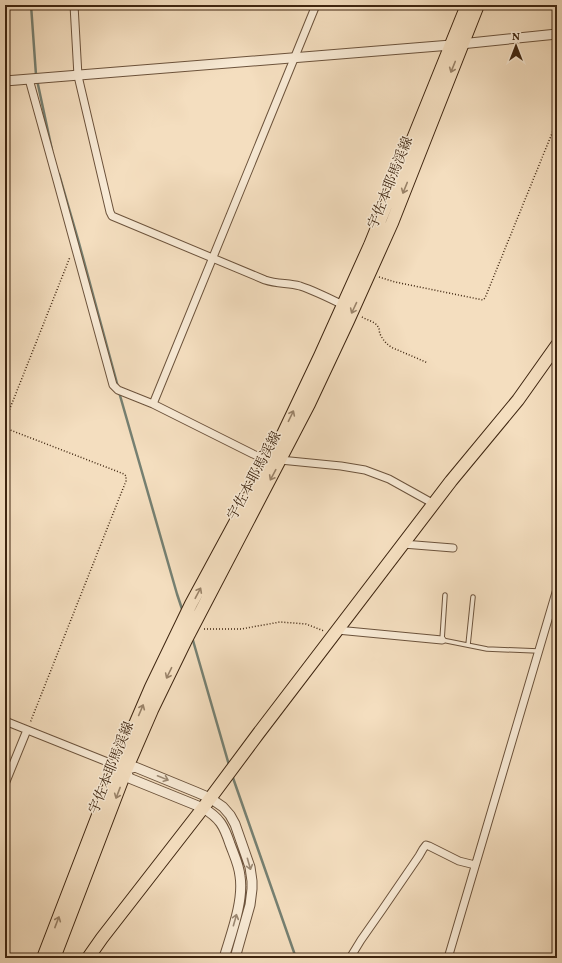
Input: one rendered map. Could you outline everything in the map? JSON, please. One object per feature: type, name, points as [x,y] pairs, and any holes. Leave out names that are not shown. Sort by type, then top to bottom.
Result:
[{"type":"main road","name":"宇佐本耶馬渓線","points":[[348,309],[370,273],[392,223],[457,44],[467,5]]},
{"type":"main road","name":"宇佐本耶馬渓線","points":[[54,958],[151,687],[191,604],[275,459],[310,404],[348,309],[370,245],[457,44],[478,5]]},
{"type":"main road","points":[[88,958],[403,544],[467,461],[518,400],[557,345]]},
{"type":"main road","name":"宇佐本耶馬渓線","points":[[43,958],[122,768],[275,459]]},
{"type":"street","points":[[74,5],[78,76],[112,216],[270,281],[306,288],[348,309]]},
{"type":"street","points":[[153,404],[316,5]]},
{"type":"street","points":[[5,82],[457,44],[557,34]]},
{"type":"street","points":[[29,79],[113,385],[118,390],[153,404],[262,458],[365,470],[389,479],[434,504]]},
{"type":"street","points":[[403,544],[453,548]]},
{"type":"street","points":[[448,958],[557,589]]},
{"type":"street","points":[[335,633],[442,640]]},
{"type":"street","points":[[5,721],[122,768],[134,767],[196,792],[210,798],[227,811],[235,824],[252,876],[250,905],[235,958]]},
{"type":"street","points":[[5,784],[27,730]]},
{"type":"street","points":[[122,768],[129,778],[203,808],[216,817],[224,828],[241,877],[238,907],[224,958]]},
{"type":"street","points":[[350,958],[426,845],[459,861],[475,865]]},
{"type":"lane","points":[[445,595],[442,640],[487,649],[538,651]]},
{"type":"lane","points":[[468,645],[473,597]]},
{"type":"path","points":[[370,273],[395,282],[483,300],[557,121]]},
{"type":"path","points":[[5,421],[75,244]]},
{"type":"path","points":[[348,309],[375,324],[378,327],[384,341],[388,345],[428,363]]},
{"type":"path","points":[[5,428],[126,476],[126,480],[27,730]]},
{"type":"path","points":[[190,631],[233,630],[272,623],[291,623],[306,624],[335,633]]},
{"type":"waterway","points":[[31,5],[36,75]]},
{"type":"waterway","points":[[37,80],[52,150]]},
{"type":"waterway","points":[[59,174],[118,387]]},
{"type":"waterway","points":[[119,392],[183,612]]},
{"type":"waterway","points":[[192,637],[229,765]]},
{"type":"waterway","points":[[232,775],[296,958]]}]
